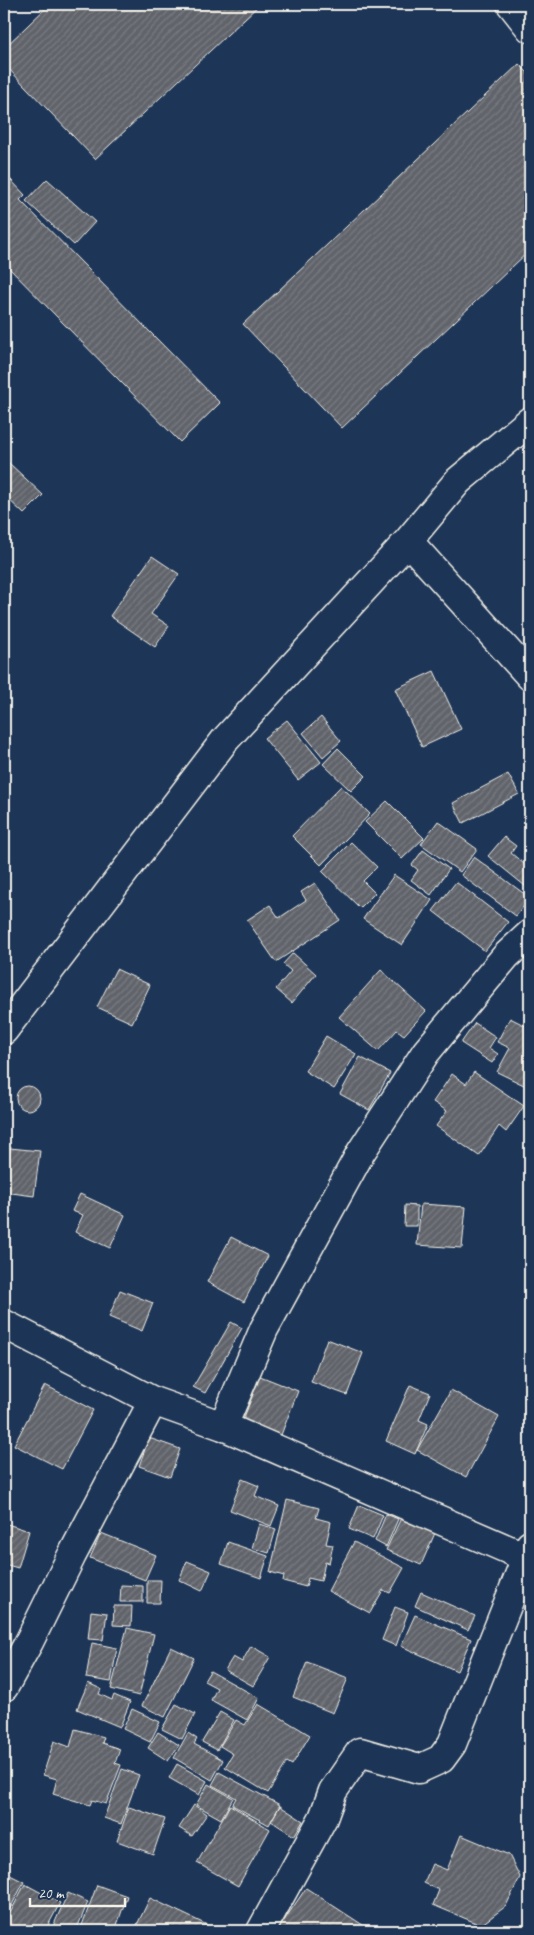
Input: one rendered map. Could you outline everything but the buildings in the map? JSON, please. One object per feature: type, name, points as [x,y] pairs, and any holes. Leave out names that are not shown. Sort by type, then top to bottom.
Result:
[{"type":"street","points":[[510,4],[530,28]]},
{"type":"street","points":[[4,1030],[225,740],[408,541],[458,481],[530,421]]},
{"type":"street","points":[[408,541],[530,676]]},
{"type":"street","points":[[223,1426],[264,1330],[361,1152],[426,1052],[506,956],[530,934]]},
{"type":"street","points":[[4,1324],[153,1401],[223,1426],[529,1554],[452,1744],[441,1759],[419,1769],[360,1752],[333,1791],[323,1818],[261,1931]]},
{"type":"street","points":[[4,1688],[153,1401]]}]
